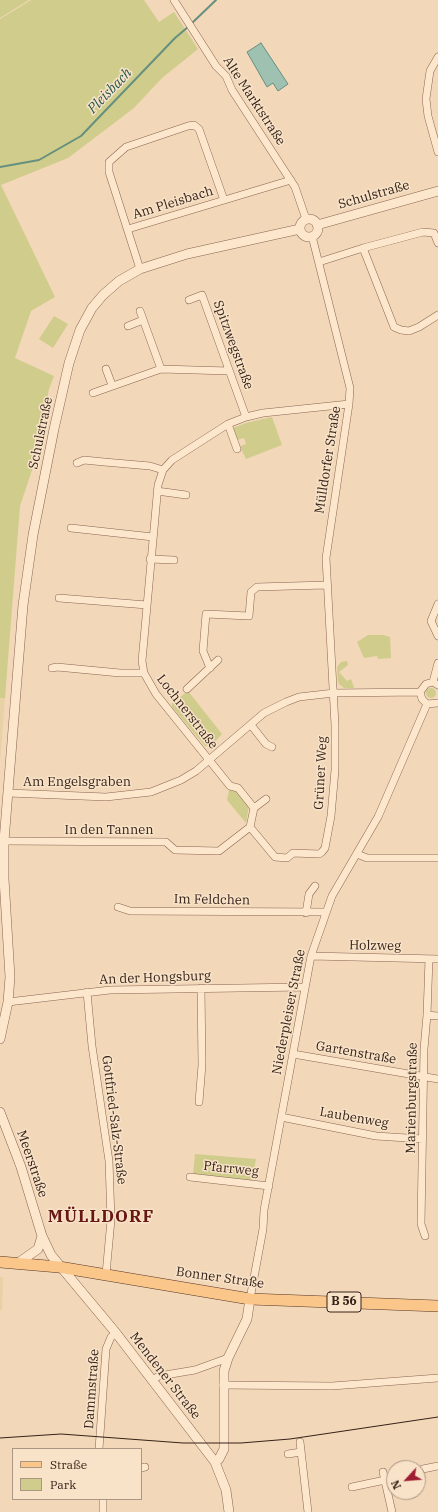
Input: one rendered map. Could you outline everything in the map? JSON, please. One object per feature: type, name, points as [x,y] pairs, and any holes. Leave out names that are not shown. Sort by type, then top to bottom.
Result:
[{"type":"main road","name":"Bonner Straße","points":[[0,1262],[59,1267],[250,1299],[438,1306]]},
{"type":"street","name":"Alte Marktstraße","points":[[174,0],[216,66],[226,76],[232,90],[298,191],[306,219]]},
{"type":"street","points":[[438,57],[430,71],[426,99],[428,116],[438,152]]},
{"type":"street","name":"Am Pleisbach","points":[[140,269],[109,172],[109,162],[126,146],[194,125],[199,129],[224,200]]},
{"type":"street","name":"Am Pleisbach","points":[[128,229],[291,180]]},
{"type":"street","name":"Schulstraße","points":[[317,225],[438,191]]},
{"type":"street","points":[[306,219],[312,219],[317,225],[317,230],[312,236],[304,235],[300,229],[302,222],[306,219]]},
{"type":"street","name":"Schulstraße","points":[[8,793],[23,605],[33,535],[70,362],[80,330],[92,308],[111,287],[140,269],[187,254],[300,229]]},
{"type":"street","points":[[319,262],[363,248],[423,232],[434,233],[438,243]]},
{"type":"street","name":"Mülldorfer Straße","points":[[312,236],[350,388],[349,404],[326,558],[326,585],[334,693]]},
{"type":"street","points":[[363,248],[394,327],[409,331],[438,315]]},
{"type":"street","name":"Spitzwegstraße","points":[[189,300],[202,295],[246,417]]},
{"type":"street","points":[[140,311],[161,369]]},
{"type":"street","points":[[128,326],[143,320]]},
{"type":"street","points":[[106,369],[112,385]]},
{"type":"street","points":[[93,393],[112,385],[161,369],[229,371]]},
{"type":"street","points":[[77,463],[84,460],[109,462],[150,466],[163,470],[172,460],[185,451],[228,424],[246,417],[282,410],[349,404]]},
{"type":"street","points":[[228,424],[237,449]]},
{"type":"street","name":"Lochnerstraße","points":[[163,470],[157,492],[150,559],[142,660],[144,673],[156,694],[210,760]]},
{"type":"street","points":[[157,492],[186,495]]},
{"type":"street","points":[[71,528],[153,537]]},
{"type":"street","points":[[150,559],[174,560]]},
{"type":"street","points":[[210,668],[203,651],[206,614],[249,616],[251,592],[257,587],[326,585]]},
{"type":"street","points":[[59,598],[147,605]]},
{"type":"street","points":[[438,604],[431,621],[438,636]]},
{"type":"street","points":[[187,689],[218,660]]},
{"type":"street","points":[[438,662],[435,683],[423,686],[420,692],[422,699],[427,704],[434,705],[438,703]]},
{"type":"street","points":[[52,668],[57,667],[120,673],[144,673]]},
{"type":"street","name":"Am Engelsgraben","points":[[8,793],[73,797],[136,795],[151,792],[181,780],[210,760],[264,713],[299,697],[334,693],[420,692]]},
{"type":"street","name":"Grüner Weg","points":[[250,827],[275,857],[287,858],[293,853],[319,854],[325,848],[333,800],[336,751],[334,693]]},
{"type":"street","name":"Niederpleiser Straße","points":[[250,1299],[256,1272],[264,1210],[304,987],[311,956],[325,912],[332,896],[378,817],[427,704]]},
{"type":"street","points":[[251,725],[266,744],[272,747]]},
{"type":"street","points":[[210,760],[230,786],[238,788],[254,808]]},
{"type":"street","points":[[0,1039],[8,1002],[10,977],[2,880],[8,793]]},
{"type":"street","points":[[250,827],[254,808],[266,799]]},
{"type":"street","name":"In den Tannen","points":[[4,841],[166,842],[175,850],[219,851],[250,827]]},
{"type":"street","points":[[357,854],[367,858],[438,858]]},
{"type":"street","points":[[306,913],[309,894],[315,886]]},
{"type":"street","name":"Im Feldchen","points":[[118,907],[130,911],[325,912]]},
{"type":"street","name":"Holzweg","points":[[311,956],[438,959]]},
{"type":"street","name":"Marienburgstraße","points":[[425,1236],[421,1224],[424,1049],[429,959]]},
{"type":"street","name":"An der Hongsburg","points":[[8,1002],[86,992],[142,988],[304,987]]},
{"type":"street","points":[[199,1102],[202,1066],[201,988]]},
{"type":"street","name":"Gottfried-Salz-Straße","points":[[86,992],[92,1046],[109,1161],[111,1220],[106,1274]]},
{"type":"street","points":[[427,1014],[438,1016]]},
{"type":"street","name":"Gartenstraße","points":[[293,1054],[438,1079]]},
{"type":"street","name":"Meerstraße","points":[[0,1112],[21,1167],[42,1236],[51,1255],[59,1267]]},
{"type":"street","name":"Laubenweg","points":[[281,1117],[376,1136],[423,1139]]},
{"type":"street","name":"Pfarrweg","points":[[190,1177],[269,1186]]},
{"type":"street","points":[[18,1263],[38,1249],[42,1236]]},
{"type":"street","name":"Mendener Straße","points":[[59,1267],[71,1278],[116,1333],[215,1462],[226,1490],[229,1512]]},
{"type":"street","points":[[215,1462],[219,1459],[224,1449],[223,1385],[228,1358],[247,1319],[250,1299]]},
{"type":"street","name":"Dammstraße","points":[[100,1448],[106,1350],[108,1342],[116,1333]]},
{"type":"street","points":[[152,1380],[159,1376],[195,1370],[228,1358]]},
{"type":"street","points":[[223,1385],[332,1386],[438,1378]]},
{"type":"street","points":[[300,1442],[308,1512]]},
{"type":"street","points":[[288,1454],[301,1452]]},
{"type":"street","points":[[426,1468],[438,1466]]},
{"type":"street","points":[[383,1472],[392,1512]]},
{"type":"street","points":[[352,1486],[385,1480]]},
{"type":"street","points":[[103,1500],[103,1512]]},
{"type":"shaded area","points":[[261,43],[288,84],[278,91],[273,83],[267,87],[247,52]]},
{"type":"shaded area","points":[[0,698],[5,698],[0,762]]},
{"type":"shaded area","points":[[0,1277],[3,1277],[2,1310],[0,1310]]},
{"type":"green space","points":[[0,0],[29,0],[0,18]]},
{"type":"green space","points":[[31,0],[144,0],[159,22],[174,12],[198,49],[162,78],[134,108],[68,158],[1,185],[55,297],[31,311],[15,358],[54,376],[49,389],[36,458],[20,506],[5,698],[0,698],[0,19]]},
{"type":"green space","points":[[54,316],[68,324],[53,348],[39,339]]},
{"type":"green space","points":[[272,417],[282,445],[246,459],[241,449],[241,446],[246,444],[244,438],[237,440],[233,428],[246,423]]},
{"type":"green space","points":[[368,635],[383,635],[390,637],[391,658],[378,659],[377,656],[364,658],[357,642]]},
{"type":"green space","points":[[347,661],[348,665],[339,672],[347,681],[351,679],[354,688],[344,688],[338,681],[337,667],[341,662]]},
{"type":"green space","points":[[429,688],[433,688],[435,689],[435,697],[429,698],[426,695],[426,691]]},
{"type":"green space","points":[[188,691],[222,734],[211,746],[205,746],[172,707],[172,703]]},
{"type":"green space","points":[[229,790],[237,791],[249,806],[246,823],[227,800]]},
{"type":"green space","points":[[195,1154],[256,1159],[252,1181],[193,1175]]},
{"type":"waterway","name":"Pleisbach","points":[[191,24],[216,0]]},
{"type":"waterway","name":"Pleisbach","points":[[0,167],[39,160],[81,136],[175,38],[188,27]]},
{"type":"tram line","points":[[0,1438],[61,1434],[183,1443],[241,1443],[290,1439],[438,1417]]},
{"type":"district","name":"MÜLLDORF","points":[[101,1217]]}]
